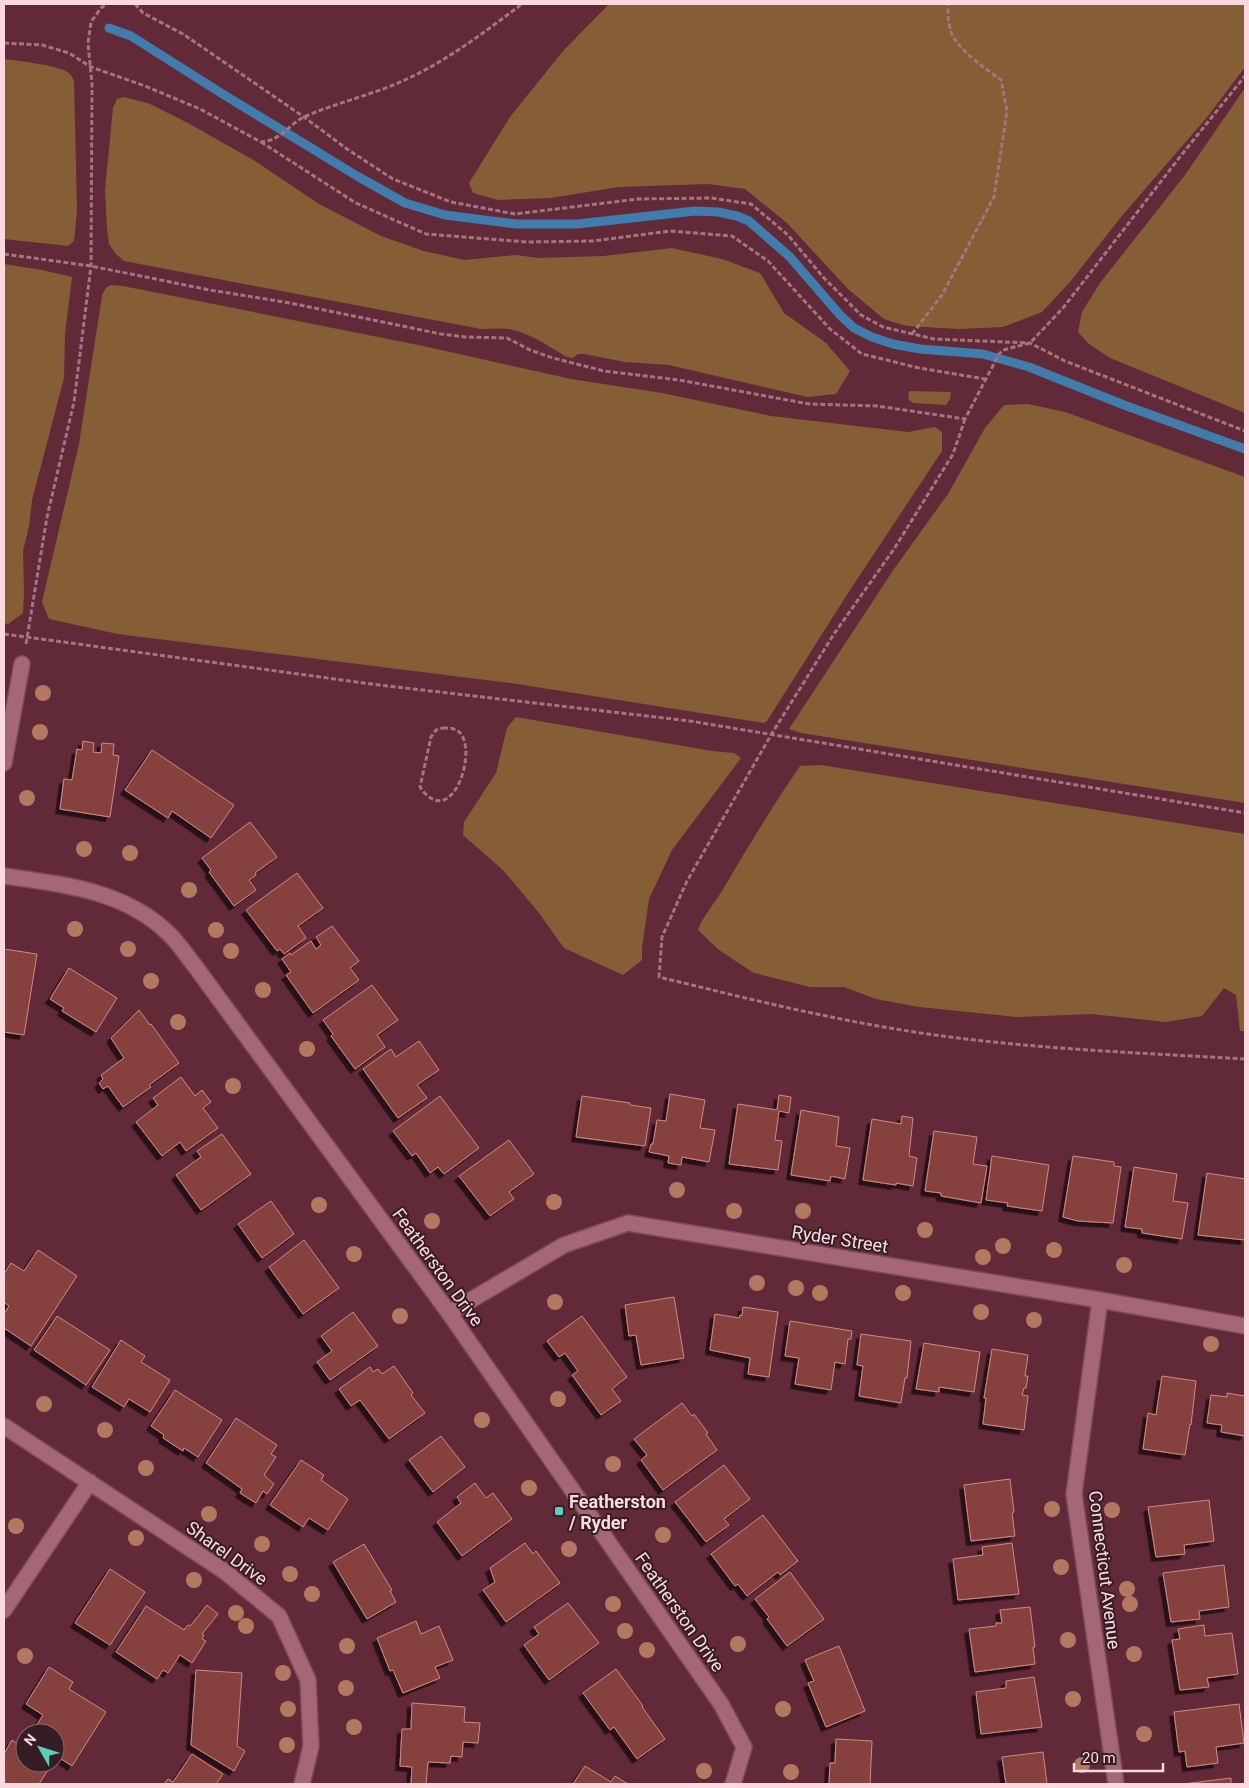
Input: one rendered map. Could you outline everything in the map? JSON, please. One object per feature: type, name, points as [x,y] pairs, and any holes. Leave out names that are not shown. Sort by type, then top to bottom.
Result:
[{"type":"street","points":[[4,763],[22,664]]},
{"type":"street","name":"Featherston Drive","points":[[4,876],[79,887],[135,907],[168,933],[207,981],[449,1313],[721,1704],[744,1747],[733,1784]]},
{"type":"street","name":"Ryder Street","points":[[449,1313],[564,1245],[628,1223],[1100,1300],[1245,1326]]},
{"type":"street","name":"Connecticut Avenue","points":[[1100,1300],[1074,1494],[1116,1784]]},
{"type":"street","name":"Sharel Drive","points":[[4,1426],[224,1571],[279,1616],[308,1680],[311,1746],[302,1784]]},
{"type":"street","points":[[4,1610],[90,1482]]},
{"type":"path","points":[[22,664],[48,517],[74,402],[91,266],[91,67],[88,43],[90,22],[100,8],[106,4]]},
{"type":"path","points":[[135,4],[143,13],[183,34],[393,179],[451,202],[515,214],[638,199],[711,198],[751,204],[788,235],[823,277],[861,315],[883,327],[934,339],[1030,343],[1065,361],[1245,431]]},
{"type":"path","points":[[261,142],[271,141],[304,117],[409,78],[443,60],[522,4]]},
{"type":"path","points":[[912,334],[942,295],[994,197],[1007,111],[1001,80],[977,62],[953,38],[948,4]]},
{"type":"path","points":[[4,43],[42,46],[69,53],[91,67],[145,86],[200,109],[261,142],[356,203],[426,234],[527,242],[593,241],[670,231],[732,236],[768,261],[830,329],[862,354],[919,368],[985,379]]},
{"type":"path","points":[[1245,76],[1063,308],[1030,343],[1003,350],[993,363],[965,419],[953,454],[894,549],[834,634],[771,734],[687,881],[662,937],[659,977],[769,1003],[894,1028],[1012,1044],[1245,1059]]},
{"type":"path","points":[[4,254],[91,266],[210,290],[290,303],[441,334],[507,338],[538,353],[604,371],[679,380],[809,404],[877,406],[965,419]]},
{"type":"path","points":[[4,634],[379,685],[690,721],[1245,813]]},
{"type":"path","points":[[452,728],[459,731],[465,741],[467,752],[459,785],[456,792],[449,798],[443,800],[430,798],[420,787],[426,756],[431,737],[436,730],[452,728]]},
{"type":"shaded area","points":[[609,4],[1245,4],[1245,67],[1208,116],[1121,217],[1070,282],[1042,312],[1003,327],[959,329],[907,326],[884,319],[848,289],[787,223],[745,189],[708,184],[618,187],[551,198],[498,200],[473,193],[469,183],[510,117],[563,51]]},
{"type":"shaded area","points":[[4,59],[58,68],[70,74],[74,81],[77,211],[74,241],[68,246],[4,239]]},
{"type":"shaded area","points":[[1245,88],[1245,413],[1110,358],[1089,344],[1078,332],[1082,312],[1100,283],[1185,175]]},
{"type":"shaded area","points":[[124,97],[150,104],[188,123],[255,161],[319,204],[381,236],[424,251],[464,260],[516,255],[538,258],[604,256],[672,248],[722,259],[760,273],[784,313],[826,343],[850,371],[836,394],[807,397],[669,365],[625,362],[584,354],[578,354],[573,358],[567,357],[537,339],[513,330],[481,329],[124,261],[109,244],[105,190],[113,108],[117,99]]},
{"type":"shaded area","points":[[4,264],[72,277],[65,334],[64,378],[32,500],[29,526],[23,551],[23,613],[8,624],[4,623]]},
{"type":"shaded area","points":[[110,285],[123,286],[423,346],[571,379],[662,393],[771,416],[908,432],[935,427],[942,432],[942,451],[764,723],[511,683],[118,634],[49,619],[42,602],[79,444],[102,296],[105,289]]},
{"type":"shaded area","points":[[909,391],[951,392],[950,399],[946,405],[913,403],[908,399]]},
{"type":"shaded area","points":[[1028,404],[1065,412],[1245,477],[1245,803],[801,733],[789,729],[894,569],[948,494],[985,428],[1004,405]]},
{"type":"shaded area","points":[[516,717],[712,751],[734,753],[741,758],[672,850],[649,899],[642,960],[623,975],[564,948],[539,913],[504,871],[463,835],[464,822],[496,773],[507,728]]},
{"type":"shaded area","points":[[821,765],[1245,834],[1245,1031],[1240,1031],[1236,995],[1224,988],[1202,1016],[1166,1022],[1091,1014],[1017,1017],[919,1007],[876,999],[844,987],[810,987],[754,973],[719,950],[698,930],[800,766]]},
{"type":"building","points":[[83,741],[94,743],[93,752],[101,753],[102,743],[114,744],[113,755],[119,756],[110,817],[60,809],[64,779],[72,780],[77,749],[82,750]]},
{"type":"building","points":[[152,750],[234,805],[211,838],[172,811],[168,818],[125,790]]},
{"type":"building","points":[[250,822],[277,857],[255,873],[256,875],[249,880],[256,890],[234,906],[209,872],[211,870],[202,858]]},
{"type":"building","points":[[297,873],[323,908],[298,926],[306,938],[284,954],[280,949],[277,951],[246,910]]},
{"type":"building","points":[[332,926],[359,961],[350,968],[359,980],[313,1013],[286,975],[291,972],[282,959],[311,941],[316,949],[321,945],[316,937]]},
{"type":"building","points":[[4,949],[37,954],[24,1035],[4,1032]]},
{"type":"building","points":[[69,968],[117,998],[96,1032],[62,1011],[64,1008],[50,999]]},
{"type":"building","points":[[372,985],[398,1020],[377,1035],[385,1047],[355,1069],[331,1036],[333,1034],[323,1020]]},
{"type":"building","points":[[139,1010],[179,1063],[149,1085],[151,1087],[123,1107],[108,1086],[103,1089],[99,1083],[103,1079],[101,1075],[124,1058],[111,1038]]},
{"type":"building","points":[[419,1041],[439,1070],[417,1085],[427,1098],[398,1118],[363,1069],[391,1049],[396,1057]]},
{"type":"building","points":[[181,1077],[195,1096],[202,1090],[211,1102],[203,1108],[218,1128],[186,1151],[180,1142],[162,1156],[136,1122],[158,1105],[153,1098]]},
{"type":"building","points":[[670,1094],[705,1100],[700,1128],[715,1130],[709,1162],[682,1157],[681,1165],[668,1163],[669,1156],[649,1152],[651,1144],[653,1144],[657,1120],[666,1121]]},
{"type":"building","points":[[779,1095],[791,1097],[789,1113],[779,1111],[775,1140],[782,1141],[778,1170],[729,1164],[738,1104],[777,1110]]},
{"type":"building","points":[[440,1096],[479,1148],[444,1174],[438,1167],[430,1173],[416,1153],[412,1156],[393,1131]]},
{"type":"building","points":[[582,1096],[651,1108],[645,1146],[576,1137]]},
{"type":"building","points":[[801,1110],[839,1117],[836,1146],[850,1148],[845,1179],[831,1176],[830,1181],[791,1175]]},
{"type":"building","points":[[902,1116],[913,1118],[909,1156],[917,1158],[913,1186],[863,1180],[872,1119],[901,1124]]},
{"type":"building","points":[[934,1131],[977,1137],[973,1164],[987,1166],[981,1203],[941,1196],[941,1193],[925,1191]]},
{"type":"building","points":[[222,1134],[251,1174],[201,1210],[176,1175],[201,1157],[197,1151]]},
{"type":"building","points":[[509,1140],[534,1174],[509,1192],[514,1199],[490,1216],[459,1176]]},
{"type":"building","points":[[992,1156],[1049,1165],[1042,1211],[1007,1206],[1008,1203],[986,1200]]},
{"type":"building","points":[[1073,1156],[1114,1162],[1114,1166],[1121,1167],[1113,1223],[1078,1221],[1063,1217]]},
{"type":"building","points":[[1134,1167],[1177,1174],[1173,1201],[1188,1203],[1182,1239],[1142,1233],[1142,1229],[1125,1227]]},
{"type":"building","points":[[1207,1173],[1245,1179],[1245,1240],[1198,1235]]},
{"type":"building","points":[[271,1201],[294,1234],[262,1258],[238,1224]]},
{"type":"building","points":[[304,1240],[339,1288],[303,1314],[269,1267]]},
{"type":"building","points":[[38,1250],[77,1276],[31,1346],[4,1328],[4,1314],[9,1306],[4,1302],[4,1274],[11,1263],[24,1271]]},
{"type":"building","points":[[674,1297],[684,1358],[641,1365],[636,1335],[629,1336],[625,1305]]},
{"type":"building","points":[[743,1307],[778,1312],[769,1377],[748,1374],[750,1358],[710,1350],[715,1314],[739,1318],[740,1315],[742,1316]]},
{"type":"building","points":[[353,1312],[378,1346],[330,1380],[317,1362],[332,1351],[321,1336]]},
{"type":"building","points":[[57,1316],[110,1350],[86,1385],[34,1350]]},
{"type":"building","points":[[582,1316],[627,1377],[612,1389],[621,1401],[601,1415],[572,1375],[578,1371],[565,1353],[559,1357],[547,1341]]},
{"type":"building","points":[[790,1321],[852,1331],[851,1339],[848,1339],[845,1364],[835,1362],[831,1390],[795,1384],[799,1358],[785,1356]]},
{"type":"building","points":[[861,1334],[911,1341],[907,1378],[905,1378],[901,1403],[859,1396],[863,1366],[857,1365]]},
{"type":"building","points":[[121,1340],[145,1356],[141,1362],[170,1380],[150,1412],[129,1399],[124,1407],[92,1387]]},
{"type":"building","points":[[924,1343],[980,1352],[974,1392],[939,1387],[939,1392],[916,1389]]},
{"type":"building","points":[[992,1349],[1028,1355],[1025,1376],[1028,1376],[1026,1388],[1024,1388],[1022,1395],[1028,1396],[1024,1430],[983,1424],[986,1398],[984,1398]]},
{"type":"building","points":[[394,1366],[413,1393],[411,1395],[425,1413],[389,1439],[360,1400],[351,1406],[339,1389],[370,1367],[373,1372],[378,1369],[382,1374]]},
{"type":"building","points":[[1162,1376],[1196,1381],[1191,1425],[1185,1455],[1143,1449],[1148,1413],[1156,1415]]},
{"type":"building","points":[[175,1390],[222,1420],[198,1457],[184,1448],[183,1451],[163,1438],[164,1435],[151,1426]]},
{"type":"building","points":[[1227,1393],[1245,1396],[1245,1436],[1221,1432],[1222,1425],[1207,1423],[1211,1395],[1227,1397]]},
{"type":"building","points":[[682,1403],[692,1416],[694,1414],[708,1433],[706,1434],[717,1450],[663,1490],[641,1460],[647,1455],[634,1439]]},
{"type":"building","points":[[236,1418],[277,1445],[271,1454],[276,1457],[264,1475],[274,1484],[267,1494],[263,1491],[256,1503],[240,1493],[242,1489],[206,1463]]},
{"type":"building","points":[[441,1436],[465,1467],[433,1492],[409,1460]]},
{"type":"building","points":[[301,1460],[324,1475],[321,1480],[348,1499],[328,1530],[309,1518],[303,1527],[270,1505]]},
{"type":"building","points":[[724,1465],[750,1499],[724,1519],[729,1525],[706,1542],[675,1502]]},
{"type":"building","points":[[1010,1479],[1015,1536],[971,1541],[964,1485]]},
{"type":"building","points":[[475,1483],[486,1498],[493,1493],[512,1519],[462,1556],[437,1522],[461,1503],[457,1497]]},
{"type":"building","points":[[1209,1500],[1214,1541],[1184,1545],[1185,1554],[1156,1557],[1148,1507]]},
{"type":"building","points":[[763,1515],[798,1561],[780,1575],[778,1572],[747,1596],[738,1584],[735,1586],[711,1554]]},
{"type":"building","points":[[525,1543],[533,1554],[536,1551],[560,1583],[506,1622],[483,1590],[495,1582],[490,1568]]},
{"type":"building","points":[[1012,1543],[1019,1594],[958,1600],[953,1559],[983,1555],[982,1547]]},
{"type":"building","points":[[364,1544],[392,1590],[390,1591],[396,1602],[367,1619],[333,1562]]},
{"type":"building","points":[[1224,1565],[1229,1607],[1199,1611],[1200,1619],[1171,1622],[1163,1573]]},
{"type":"building","points":[[110,1569],[145,1592],[110,1645],[75,1623]]},
{"type":"building","points":[[790,1572],[824,1619],[787,1646],[755,1599]]},
{"type":"building","points":[[568,1603],[599,1643],[549,1680],[524,1645],[539,1634],[534,1627]]},
{"type":"building","points":[[207,1605],[218,1614],[202,1634],[204,1635],[202,1639],[206,1641],[192,1663],[180,1655],[168,1673],[163,1670],[157,1679],[116,1652],[146,1606],[184,1630],[188,1625],[190,1626]]},
{"type":"building","points":[[1030,1607],[1035,1664],[975,1672],[969,1629],[996,1626],[996,1623],[1002,1623],[1000,1610]]},
{"type":"building","points":[[416,1621],[421,1634],[439,1626],[453,1660],[435,1667],[440,1678],[403,1693],[393,1670],[390,1671],[377,1638]]},
{"type":"building","points":[[1204,1625],[1205,1636],[1232,1633],[1238,1674],[1207,1678],[1209,1687],[1180,1690],[1172,1640],[1180,1639],[1178,1629]]},
{"type":"building","points":[[839,1646],[865,1711],[826,1727],[808,1683],[814,1681],[805,1660]]},
{"type":"building","points":[[49,1667],[73,1682],[69,1689],[106,1712],[72,1766],[65,1761],[65,1723],[38,1723],[43,1715],[26,1704]]},
{"type":"building","points":[[616,1669],[665,1739],[637,1759],[614,1727],[610,1730],[583,1693]]},
{"type":"building","points":[[196,1670],[242,1673],[237,1746],[245,1751],[234,1771],[191,1745]]},
{"type":"building","points":[[1034,1677],[1042,1727],[981,1734],[976,1692],[1006,1688],[1006,1681]]},
{"type":"building","points":[[412,1703],[465,1707],[464,1722],[480,1723],[478,1743],[463,1742],[462,1757],[451,1756],[450,1763],[428,1762],[426,1784],[411,1784],[412,1767],[400,1766],[402,1729],[411,1729]]},
{"type":"building","points":[[1239,1704],[1244,1743],[1216,1747],[1218,1763],[1187,1767],[1185,1751],[1179,1752],[1174,1712]]},
{"type":"building","points":[[836,1739],[872,1741],[870,1784],[829,1784],[830,1763],[835,1763]]},
{"type":"building","points":[[12,1740],[15,1742],[15,1773],[46,1773],[39,1784],[4,1784],[4,1754]]},
{"type":"building","points":[[1043,1752],[1047,1784],[1006,1784],[1002,1757]]},
{"type":"building","points":[[192,1754],[223,1774],[216,1784],[164,1784],[168,1779],[173,1782]]},
{"type":"building","points":[[585,1766],[611,1782],[615,1776],[628,1784],[573,1784]]},
{"type":"building","points":[[1231,1778],[1231,1784],[1183,1784]]},
{"type":"waterway","points":[[109,28],[131,36],[357,176],[405,203],[445,215],[516,224],[577,224],[695,211],[718,212],[737,216],[749,221],[790,257],[840,315],[854,328],[872,337],[893,344],[920,349],[983,354],[1029,367],[1124,405],[1245,449]]},
{"type":"place","name":"Featherston / Ryder","points":[[559,1511]]}]
